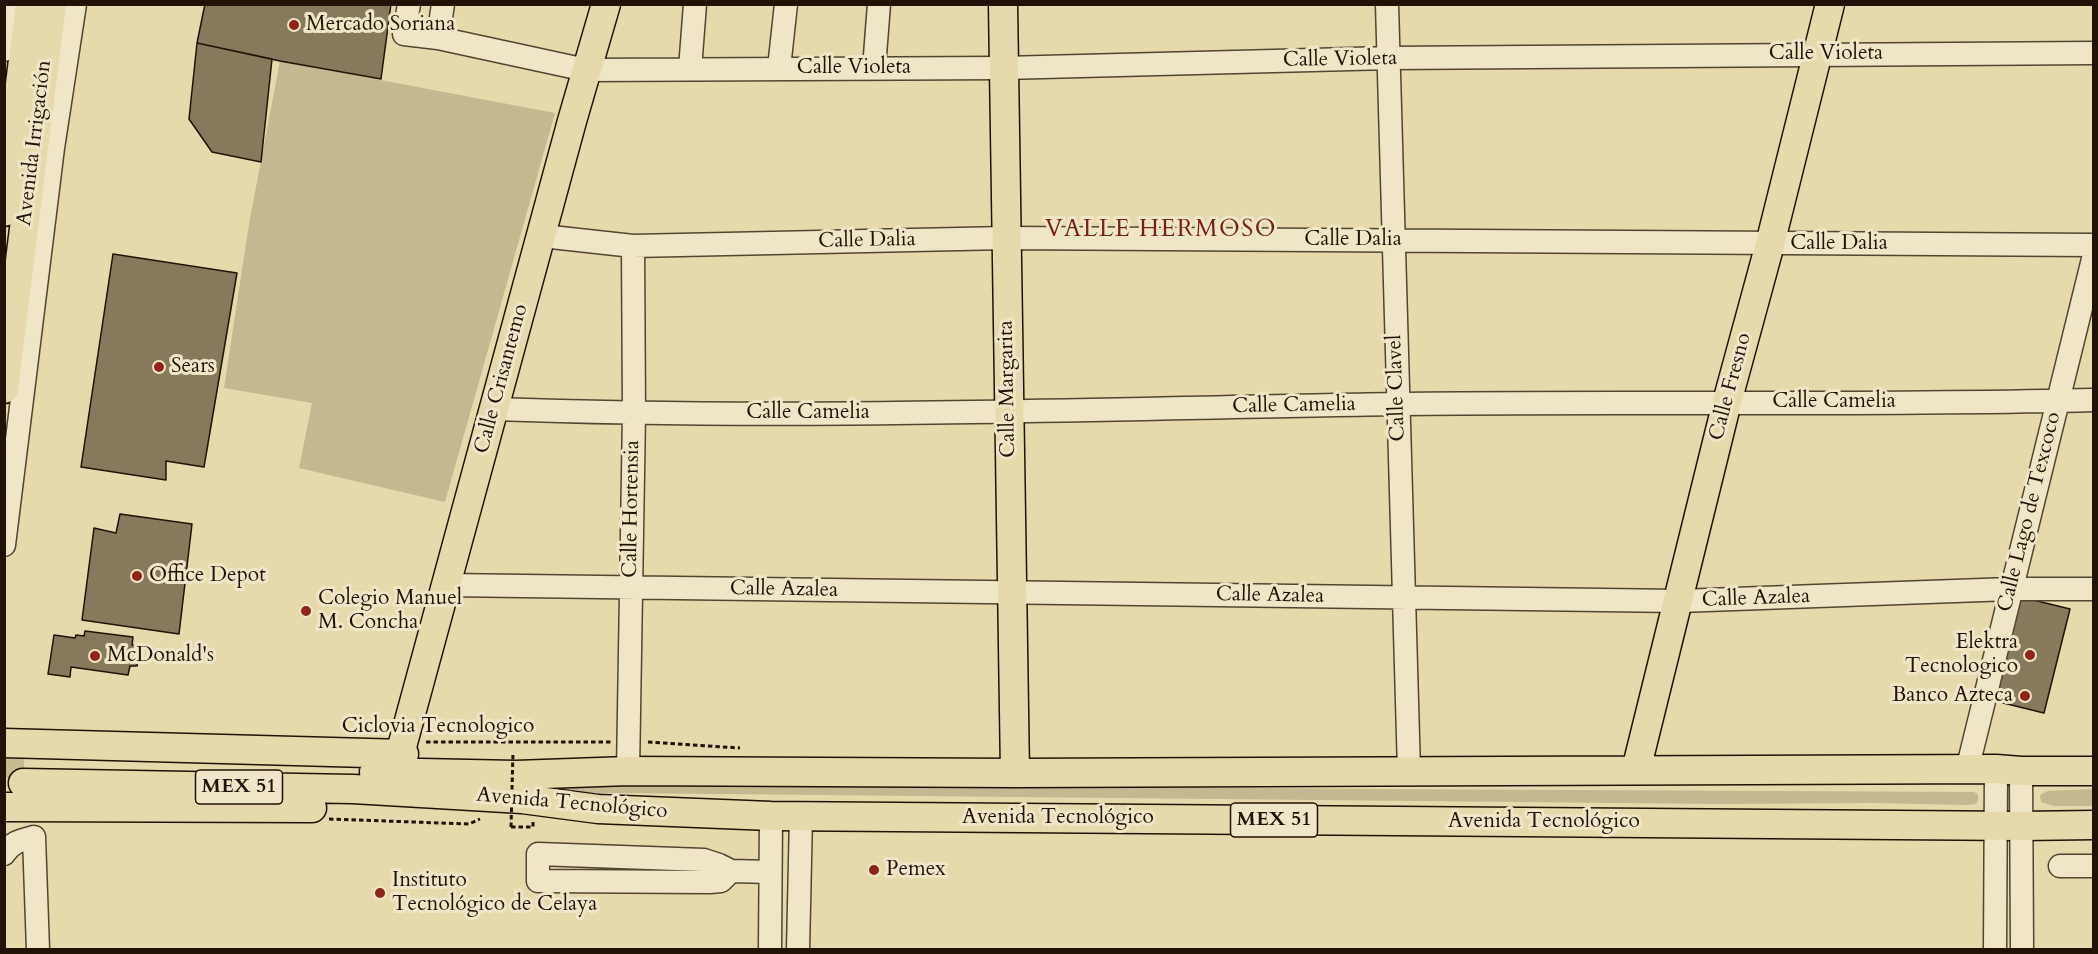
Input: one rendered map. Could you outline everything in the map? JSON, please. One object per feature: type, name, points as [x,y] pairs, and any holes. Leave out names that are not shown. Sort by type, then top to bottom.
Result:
[{"type":"main road","name":"Avenida Irrigación","points":[[4,212],[30,4]]},
{"type":"main road","name":"Avenida Irrigación","points":[[4,389],[52,4]]},
{"type":"main road","name":"Calle Crisantemo","points":[[402,748],[586,70],[606,4]]},
{"type":"main road","name":"Calle Margarita","points":[[1002,4],[1015,773]]},
{"type":"main road","name":"Calle Fresno","points":[[1636,770],[1727,402],[1770,244],[1830,4]]},
{"type":"main road","points":[[4,743],[402,748],[456,784]]},
{"type":"main road","name":"Avenida Tecnológico","points":[[16,797],[456,784],[516,775],[628,771],[1015,773],[1636,770],[2094,771]]},
{"type":"main road","points":[[16,797],[406,809],[456,784]]},
{"type":"main road","name":"Avenida Tecnológico","points":[[456,784],[522,799],[598,809],[771,816],[2094,825]]},
{"type":"street","points":[[4,50],[10,4]]},
{"type":"street","points":[[4,545],[8,482],[75,4]]},
{"type":"street","name":"Calle Violeta","points":[[409,4],[404,34],[438,38],[586,70],[1004,68],[1389,58],[2094,53]]},
{"type":"street","points":[[438,38],[443,4]]},
{"type":"street","points":[[690,69],[695,4]]},
{"type":"street","points":[[779,68],[786,4]]},
{"type":"street","points":[[874,68],[879,4]]},
{"type":"street","name":"Calle Clavel","points":[[1387,4],[1409,771]]},
{"type":"street","name":"Calle Dalia","points":[[542,236],[633,246],[1006,238],[2094,245]]},
{"type":"street","name":"Calle Hortensia","points":[[628,771],[634,414],[633,246]]},
{"type":"street","name":"Calle Lago de Texcoco","points":[[1966,770],[2094,255]]},
{"type":"street","name":"Calle Camelia","points":[[494,409],[634,414],[1008,412],[1397,404],[2094,399]]},
{"type":"street","name":"Calle Azalea","points":[[446,585],[1679,602],[2010,589],[2094,589]]},
{"type":"street","points":[[1995,950],[2008,826],[2008,770]]},
{"type":"street","points":[[770,950],[771,816]]},
{"type":"street","points":[[798,950],[801,816]]},
{"type":"street","points":[[2008,826],[2022,950]]},
{"type":"street","points":[[4,854],[19,841],[34,837],[38,950]]},
{"type":"street","points":[[731,871],[721,881],[710,882],[538,881],[538,854],[704,860],[731,871],[770,872]]},
{"type":"street","points":[[2060,866],[2094,866]]},
{"type":"path","name":"Ciclovia Tecnologico","points":[[402,748],[628,742],[743,748]]},
{"type":"path","points":[[511,827],[513,752]]},
{"type":"shaded area","points":[[280,61],[555,113],[445,502],[299,468],[312,403],[224,388],[249,224]]},
{"type":"shaded area","points":[[519,782],[1974,792],[1978,795],[1978,800],[1976,804],[1967,805],[1717,804],[519,792]]},
{"type":"shaded area","points":[[2093,789],[2093,806],[2054,806],[2041,802],[2040,795],[2048,791]]},
{"type":"building","name":"Mercado Soriana","points":[[205,4],[391,4],[381,79],[197,43]]},
{"type":"building","points":[[197,43],[272,59],[261,162],[212,152],[189,119]]},
{"type":"building","name":"Sears","points":[[113,254],[237,273],[204,467],[166,461],[166,480],[81,467]]},
{"type":"building","name":"Office Depot","points":[[120,514],[192,524],[179,634],[82,620],[94,528],[116,533]]},
{"type":"building","name":"Elektra Tecnologico","points":[[2017,596],[2070,609],[2044,713],[1991,700]]},
{"type":"building","name":"McDonald's","points":[[85,631],[133,637],[132,645],[139,646],[137,666],[130,666],[128,675],[71,667],[70,677],[48,674],[54,635],[75,638],[76,635],[84,636]]},
{"type":"tunnel","points":[[4,764],[24,765]]},
{"type":"place","name":"Mercado Soriana","points":[[294,25]]},
{"type":"place","name":"Sears","points":[[159,367]]},
{"type":"place","name":"Office Depot","points":[[137,576]]},
{"type":"place","name":"Colegio Manuel M. Concha","points":[[306,611]]},
{"type":"place","name":"Elektra Tecnologico","points":[[2030,655]]},
{"type":"place","name":"McDonald's","points":[[95,656]]},
{"type":"place","name":"Banco Azteca","points":[[2025,696]]},
{"type":"place","name":"Pemex","points":[[874,870]]},
{"type":"place","name":"Instituto Tecnológico de Celaya","points":[[380,893]]},
{"type":"district","name":"VALLE HERMOSO","points":[[1161,230]]}]
